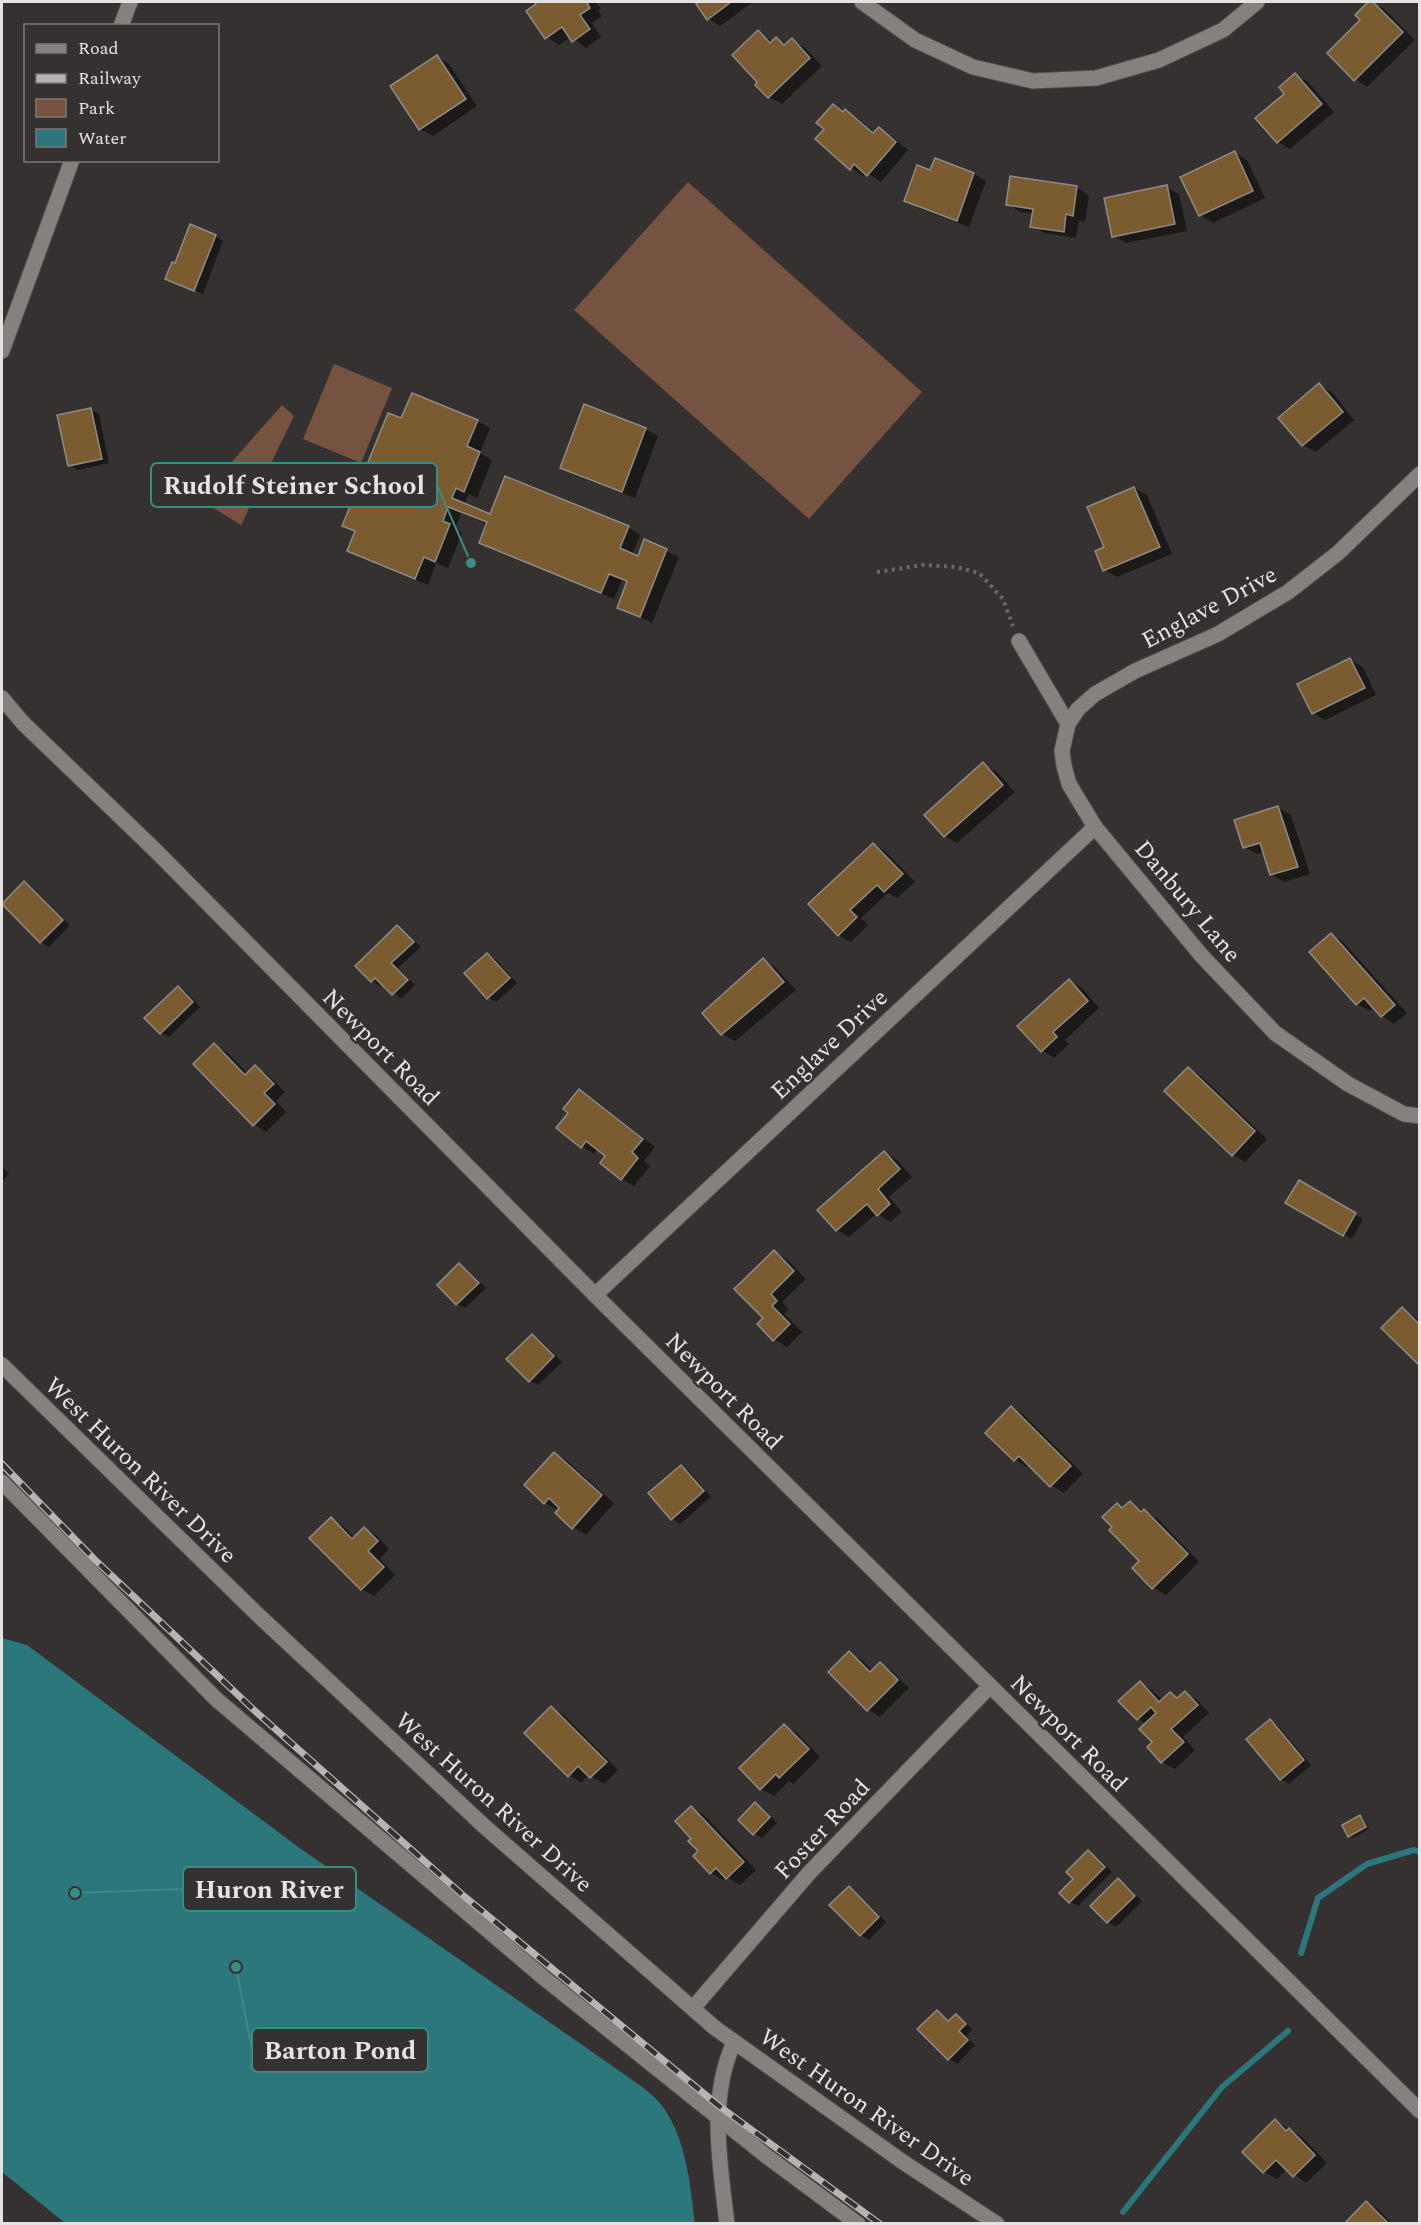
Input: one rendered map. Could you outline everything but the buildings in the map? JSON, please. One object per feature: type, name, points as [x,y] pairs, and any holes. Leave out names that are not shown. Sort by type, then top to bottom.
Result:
[{"type":"street","points":[[122,24],[130,2]]},
{"type":"street","points":[[862,2],[915,40],[973,67],[1033,81],[1096,78],[1160,60],[1223,30],[1257,2]]},
{"type":"street","points":[[2,351],[5,329],[71,162]]},
{"type":"street","name":"Englave Drive","points":[[1068,724],[1078,709],[1109,685],[1218,634],[1288,592],[1338,553],[1419,474]]},
{"type":"street","points":[[1019,641],[1068,724]]},
{"type":"street","name":"Newport Road","points":[[2,698],[23,723],[155,850],[595,1295],[1419,2111]]},
{"type":"street","name":"Danbury Lane","points":[[1068,724],[1062,751],[1069,784],[1095,827],[1201,955],[1275,1033],[1348,1084],[1404,1114],[1419,1116]]},
{"type":"street","name":"Englave Drive","points":[[595,1295],[1095,827]]},
{"type":"street","name":"West Huron River Drive","points":[[2,1365],[257,1614],[484,1826],[693,2008],[734,2042],[903,2162],[997,2223]]},
{"type":"street","points":[[2,1482],[216,1699],[544,1978],[718,2118],[858,2223]]},
{"type":"street","name":"Foster Road","points":[[693,2008],[810,1872],[990,1686]]},
{"type":"street","points":[[727,2223],[717,2138],[723,2073],[734,2042]]},
{"type":"path","points":[[877,572],[923,565],[956,567],[979,573],[1003,599],[1019,641]]},
{"type":"green space","points":[[688,182],[922,392],[809,519],[574,310]]},
{"type":"green space","points":[[334,364],[392,388],[361,463],[303,439]]},
{"type":"green space","points":[[282,405],[294,416],[241,525],[199,499]]},
{"type":"water","points":[[2,1638],[27,1645],[301,1849],[641,2086],[659,2102],[668,2115],[681,2144],[689,2176],[695,2223],[65,2223],[2,2172]]},
{"type":"waterway","points":[[1301,1953],[1318,1898],[1367,1864],[1414,1850],[1420,1852]]},
{"type":"waterway","points":[[1123,2212],[1222,2087],[1288,2031]]},
{"type":"railway","points":[[2,1464],[94,1559],[255,1711],[465,1897],[719,2106],[880,2224]]},
{"type":"place","name":"Rudolf Steiner School","points":[[471,563]]},
{"type":"place","name":"Huron River","points":[[75,1893]]},
{"type":"place","name":"Barton Pond","points":[[236,1967]]}]
